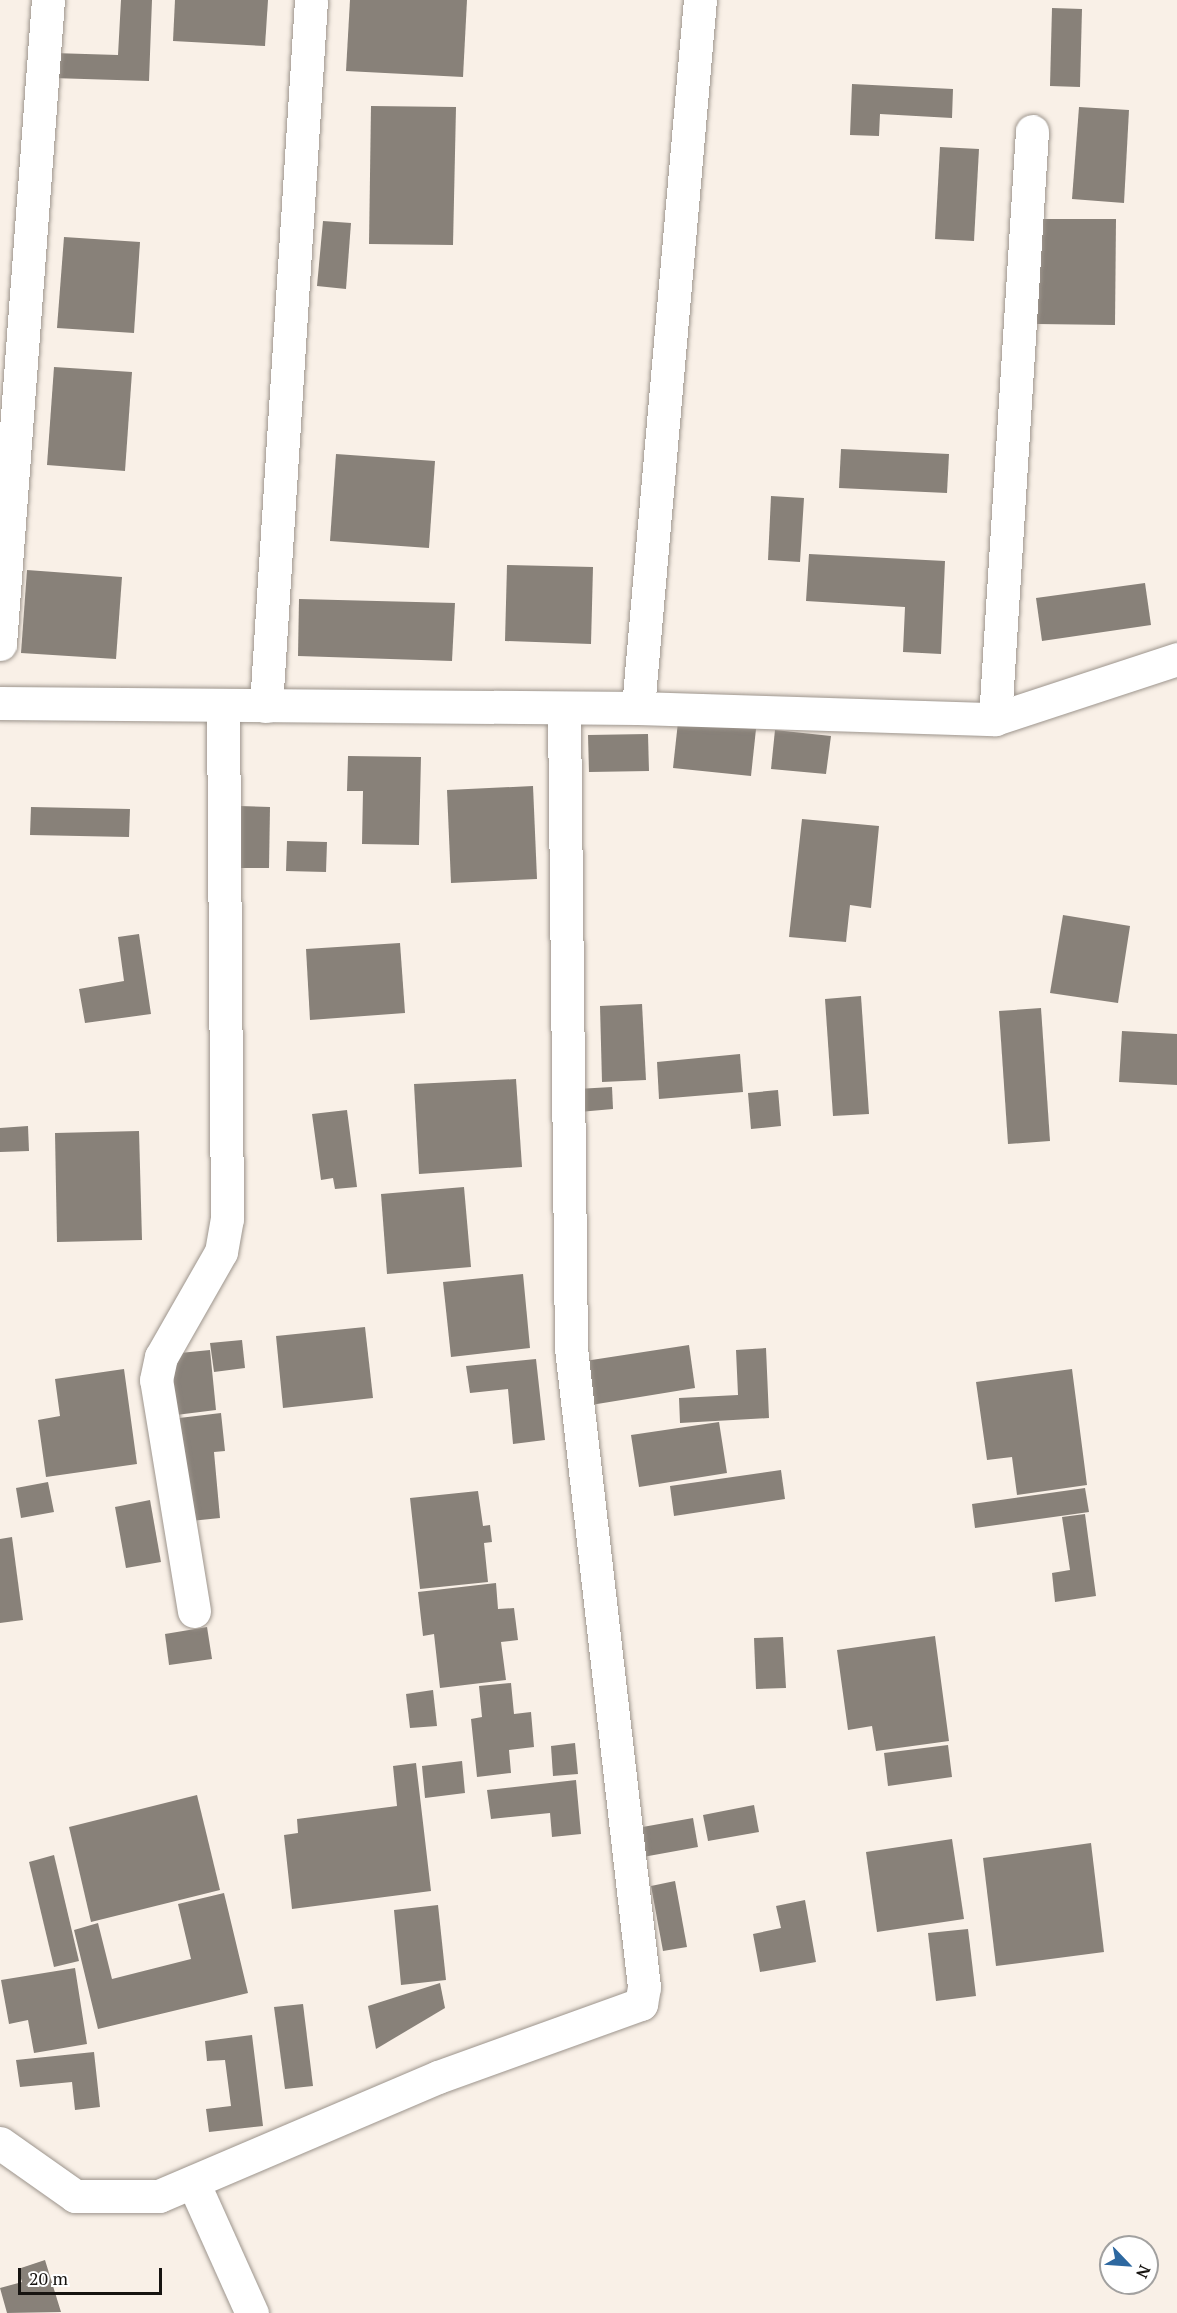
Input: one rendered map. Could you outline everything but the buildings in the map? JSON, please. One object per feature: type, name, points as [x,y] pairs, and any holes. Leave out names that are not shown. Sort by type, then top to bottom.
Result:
[{"type":"street","points":[[0,644],[48,0]]},
{"type":"street","points":[[266,706],[311,0]]},
{"type":"street","points":[[638,708],[700,0]]},
{"type":"street","points":[[995,719],[1032,131]]},
{"type":"street","points":[[0,703],[638,708],[995,719],[1177,659]]},
{"type":"street","points":[[194,1611],[156,1380],[161,1357],[221,1252],[227,1219],[223,705]]},
{"type":"street","points":[[0,2143],[75,2196],[159,2196],[438,2077],[641,2004],[644,1987],[571,1348],[564,708]]},
{"type":"street","points":[[193,2182],[252,2313]]}]
